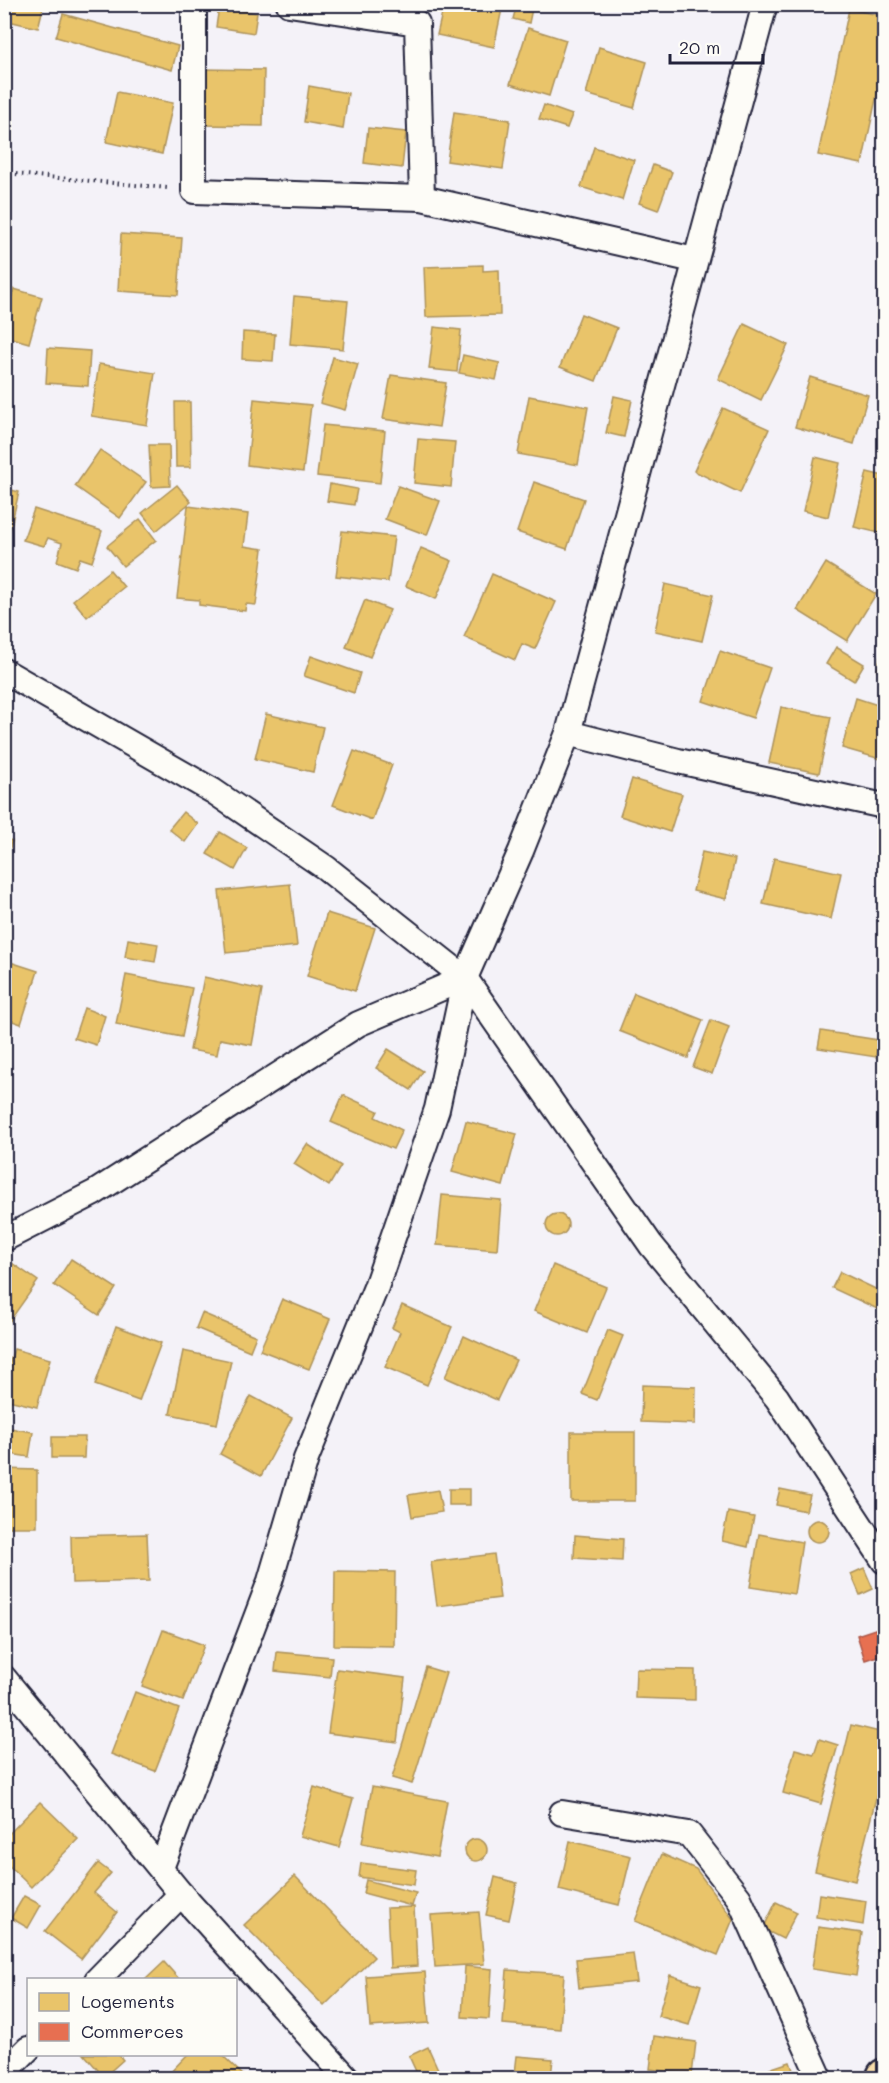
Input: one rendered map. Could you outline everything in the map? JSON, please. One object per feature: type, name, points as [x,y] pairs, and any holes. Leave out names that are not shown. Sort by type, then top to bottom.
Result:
[{"type":"street","points":[[194,4],[194,191],[422,198],[694,260]]},
{"type":"street","points":[[289,4],[417,23],[422,198]]},
{"type":"street","points":[[160,1868],[270,1581],[306,1459],[376,1287],[437,1109],[465,978],[521,851],[568,733],[765,4]]},
{"type":"street","points":[[4,670],[213,790],[326,868],[465,978],[651,1245],[777,1398],[885,1561]]},
{"type":"street","points":[[568,733],[885,806]]},
{"type":"street","points":[[4,1239],[93,1193],[358,1024],[465,978]]},
{"type":"street","points":[[4,1678],[160,1868],[346,2079]]},
{"type":"street","points":[[562,1813],[689,1834],[739,1898],[820,2079]]},
{"type":"street","points":[[99,1978],[182,1893]]},
{"type":"street","points":[[4,2073],[27,2050]]},
{"type":"path","points":[[4,173],[194,191]]},
{"type":"building: Logements","points":[[4,4],[44,4],[38,28],[4,20]]},
{"type":"building: Logements","points":[[444,4],[503,4],[494,47],[437,35]]},
{"type":"building: Logements","points":[[517,4],[533,4],[529,23],[513,19]]},
{"type":"building: Logements","points":[[219,7],[257,13],[254,33],[216,27]]},
{"type":"building: Logements","points":[[849,9],[884,16],[884,62],[862,164],[818,155]]},
{"type":"building: Logements","points":[[63,14],[178,46],[172,70],[56,37]]},
{"type":"building: Logements","points":[[528,28],[566,40],[549,96],[510,84]]},
{"type":"building: Logements","points":[[599,47],[647,62],[634,108],[586,94]]},
{"type":"building: Logements","points":[[203,69],[264,70],[263,126],[202,125]]},
{"type":"building: Logements","points":[[309,86],[348,93],[343,129],[304,122]]},
{"type":"building: Logements","points":[[117,92],[173,103],[162,154],[106,142]]},
{"type":"building: Logements","points":[[544,105],[572,115],[567,128],[539,119]]},
{"type":"building: Logements","points":[[454,112],[510,120],[503,169],[447,161]]},
{"type":"building: Logements","points":[[368,128],[406,132],[402,168],[364,163]]},
{"type":"building: Logements","points":[[594,147],[634,160],[622,200],[581,187]]},
{"type":"building: Logements","points":[[653,165],[672,172],[658,210],[639,203]]},
{"type":"building: Logements","points":[[121,234],[182,238],[178,295],[118,291]]},
{"type":"building: Logements","points":[[483,265],[483,271],[499,270],[500,315],[426,317],[424,267]]},
{"type":"building: Logements","points":[[14,289],[42,297],[29,343],[4,336],[4,322]]},
{"type":"building: Logements","points":[[294,296],[348,301],[343,349],[290,344]]},
{"type":"building: Logements","points":[[581,314],[617,328],[596,381],[560,367]]},
{"type":"building: Logements","points":[[744,324],[788,345],[761,400],[718,379]]},
{"type":"building: Logements","points":[[434,327],[461,330],[457,372],[429,369]]},
{"type":"building: Logements","points":[[243,332],[275,334],[273,361],[242,359]]},
{"type":"building: Logements","points":[[48,348],[90,351],[88,386],[46,383]]},
{"type":"building: Logements","points":[[463,355],[500,363],[496,380],[459,373]]},
{"type":"building: Logements","points":[[333,357],[358,364],[345,410],[320,403]]},
{"type":"building: Logements","points":[[99,364],[155,373],[147,425],[91,416]]},
{"type":"building: Logements","points":[[391,375],[446,383],[439,427],[383,419]]},
{"type":"building: Logements","points":[[810,377],[868,395],[854,444],[795,427]]},
{"type":"building: Logements","points":[[529,396],[588,407],[578,465],[518,454]]},
{"type":"building: Logements","points":[[614,396],[632,400],[624,437],[606,433]]},
{"type":"building: Logements","points":[[254,399],[311,405],[303,472],[247,465]]},
{"type":"building: Logements","points":[[175,402],[190,402],[191,467],[176,467]]},
{"type":"building: Logements","points":[[723,408],[769,429],[740,493],[694,471]]},
{"type":"building: Logements","points":[[323,425],[385,431],[380,483],[317,476]]},
{"type":"building: Logements","points":[[418,439],[455,442],[451,487],[414,483]]},
{"type":"building: Logements","points":[[149,445],[169,445],[170,486],[151,487]]},
{"type":"building: Logements","points":[[100,450],[146,482],[120,518],[75,486]]},
{"type":"building: Logements","points":[[815,457],[840,463],[828,517],[803,511]]},
{"type":"building: Logements","points":[[867,472],[884,476],[884,534],[854,527]]},
{"type":"building: Logements","points":[[534,482],[584,499],[567,549],[517,532]]},
{"type":"building: Logements","points":[[330,484],[357,489],[354,505],[327,501]]},
{"type":"building: Logements","points":[[177,485],[191,502],[156,531],[142,513]]},
{"type":"building: Logements","points":[[398,486],[440,501],[427,535],[385,519]]},
{"type":"building: Logements","points":[[4,488],[19,492],[6,547],[4,547]]},
{"type":"building: Logements","points":[[188,506],[248,514],[244,546],[263,549],[256,605],[246,604],[245,611],[199,605],[199,600],[177,598]]},
{"type":"building: Logements","points":[[34,509],[102,531],[92,562],[80,558],[76,568],[57,561],[62,543],[48,538],[44,546],[23,540]]},
{"type":"building: Logements","points":[[140,519],[156,540],[123,566],[107,546]]},
{"type":"building: Logements","points":[[342,531],[394,537],[388,582],[336,576]]},
{"type":"building: Logements","points":[[421,548],[452,561],[436,599],[406,586]]},
{"type":"building: Logements","points":[[826,563],[876,594],[847,641],[797,610]]},
{"type":"building: Logements","points":[[110,570],[124,587],[87,617],[73,600]]},
{"type":"building: Logements","points":[[492,574],[556,602],[535,649],[522,644],[515,660],[464,637]]},
{"type":"building: Logements","points":[[665,584],[713,595],[702,641],[655,631]]},
{"type":"building: Logements","points":[[365,600],[390,610],[370,657],[346,647]]},
{"type":"building: Logements","points":[[884,642],[884,673],[877,671]]},
{"type":"building: Logements","points":[[836,647],[864,664],[854,681],[826,664]]},
{"type":"building: Logements","points":[[720,651],[770,668],[753,718],[703,701]]},
{"type":"building: Logements","points":[[311,656],[360,673],[354,693],[304,676]]},
{"type":"building: Logements","points":[[856,698],[884,707],[884,760],[842,748]]},
{"type":"building: Logements","points":[[781,707],[831,717],[819,773],[769,763]]},
{"type":"building: Logements","points":[[266,714],[323,727],[313,772],[255,759]]},
{"type":"building: Logements","points":[[354,751],[392,765],[372,820],[333,805]]},
{"type":"building: Logements","points":[[632,779],[682,794],[670,832],[620,816]]},
{"type":"building: Logements","points":[[183,812],[198,824],[185,842],[169,829]]},
{"type":"building: Logements","points":[[220,832],[247,848],[235,870],[207,854]]},
{"type":"building: Logements","points":[[4,838],[12,841],[4,867]]},
{"type":"building: Logements","points":[[702,852],[735,859],[726,899],[693,891]]},
{"type":"building: Logements","points":[[774,858],[841,873],[831,919],[763,904]]},
{"type":"building: Logements","points":[[290,884],[297,946],[226,953],[219,891]]},
{"type":"building: Logements","points":[[327,913],[375,928],[355,991],[307,976]]},
{"type":"building: Logements","points":[[128,939],[158,944],[155,962],[125,957]]},
{"type":"building: Logements","points":[[4,960],[38,971],[21,1024],[4,1018]]},
{"type":"building: Logements","points":[[126,975],[192,988],[182,1037],[116,1024]]},
{"type":"building: Logements","points":[[204,977],[262,990],[252,1045],[220,1039],[217,1055],[190,1050]]},
{"type":"building: Logements","points":[[634,993],[703,1020],[688,1058],[619,1031]]},
{"type":"building: Logements","points":[[84,1008],[105,1016],[96,1045],[74,1038]]},
{"type":"building: Logements","points":[[711,1020],[729,1027],[712,1074],[693,1067]]},
{"type":"building: Logements","points":[[821,1031],[878,1040],[876,1057],[818,1048]]},
{"type":"building: Logements","points":[[388,1049],[423,1071],[411,1090],[376,1068]]},
{"type":"building: Logements","points":[[343,1095],[378,1111],[375,1117],[402,1130],[393,1149],[331,1122]]},
{"type":"building: Logements","points":[[466,1121],[517,1134],[503,1186],[452,1172]]},
{"type":"building: Logements","points":[[307,1144],[341,1166],[329,1186],[294,1164]]},
{"type":"building: Logements","points":[[442,1195],[501,1200],[497,1250],[437,1245]]},
{"type":"building: Logements","points":[[557,1214],[565,1217],[568,1225],[565,1233],[557,1236],[549,1233],[546,1225],[549,1217]]},
{"type":"building: Logements","points":[[71,1259],[116,1288],[99,1315],[54,1285]]},
{"type":"building: Logements","points":[[9,1261],[38,1281],[4,1329],[4,1267]]},
{"type":"building: Logements","points":[[553,1265],[606,1287],[587,1333],[534,1311]]},
{"type":"building: Logements","points":[[840,1272],[884,1293],[884,1312],[832,1288]]},
{"type":"building: Logements","points":[[282,1299],[330,1319],[309,1369],[260,1350]]},
{"type":"building: Logements","points":[[402,1305],[452,1327],[427,1385],[385,1367],[400,1332],[392,1328]]},
{"type":"building: Logements","points":[[202,1313],[256,1336],[250,1351],[196,1328]]},
{"type":"building: Logements","points":[[116,1326],[161,1343],[139,1401],[95,1385]]},
{"type":"building: Logements","points":[[608,1330],[623,1336],[597,1400],[582,1394]]},
{"type":"building: Logements","points":[[464,1336],[516,1360],[497,1400],[445,1377]]},
{"type":"building: Logements","points":[[14,1349],[50,1359],[37,1407],[4,1399],[4,1381]]},
{"type":"building: Logements","points":[[183,1351],[231,1361],[217,1424],[170,1414]]},
{"type":"building: Logements","points":[[884,1364],[884,1382],[879,1379]]},
{"type":"building: Logements","points":[[642,1385],[696,1387],[695,1424],[641,1422]]},
{"type":"building: Logements","points":[[251,1396],[292,1418],[261,1476],[220,1454]]},
{"type":"building: Logements","points":[[4,1427],[33,1432],[29,1457],[4,1453]]},
{"type":"building: Logements","points":[[571,1432],[635,1432],[635,1501],[571,1501]]},
{"type":"building: Logements","points":[[52,1437],[85,1437],[84,1458],[52,1458]]},
{"type":"building: Logements","points":[[4,1469],[37,1470],[37,1527],[4,1527]]},
{"type":"building: Logements","points":[[449,1489],[470,1489],[470,1505],[449,1505]]},
{"type":"building: Logements","points":[[780,1489],[810,1495],[806,1511],[776,1505]]},
{"type":"building: Logements","points":[[438,1490],[442,1512],[412,1517],[408,1495]]},
{"type":"building: Logements","points":[[728,1512],[754,1517],[748,1547],[722,1541]]},
{"type":"building: Logements","points":[[818,1520],[826,1523],[829,1531],[826,1539],[818,1542],[810,1539],[807,1531],[810,1523]]},
{"type":"building: Logements","points":[[147,1534],[149,1581],[72,1583],[71,1536]]},
{"type":"building: Logements","points":[[759,1534],[802,1542],[794,1594],[750,1587]]},
{"type":"building: Logements","points":[[575,1535],[623,1539],[622,1561],[574,1558]]},
{"type":"building: Logements","points":[[4,1544],[11,1545],[7,1573],[4,1572]]},
{"type":"building: Logements","points":[[494,1554],[500,1598],[437,1606],[431,1562]]},
{"type":"building: Logements","points":[[864,1568],[873,1589],[860,1595],[851,1574]]},
{"type":"building: Logements","points":[[335,1571],[395,1572],[394,1646],[334,1645]]},
{"type":"building: Logements","points":[[163,1630],[204,1645],[183,1701],[142,1686]]},
{"type":"building: Logements","points":[[277,1652],[332,1657],[330,1677],[275,1671]]},
{"type":"building: Logements","points":[[426,1667],[446,1673],[412,1784],[392,1778]]},
{"type":"building: Logements","points":[[337,1669],[405,1678],[397,1742],[328,1733]]},
{"type":"building: Logements","points":[[636,1669],[695,1670],[695,1700],[635,1698]]},
{"type":"building: Logements","points":[[135,1692],[179,1709],[155,1771],[111,1754]]},
{"type":"building: Logements","points":[[851,1725],[884,1733],[884,1766],[855,1881],[815,1871]]},
{"type":"building: Logements","points":[[819,1739],[838,1745],[821,1804],[783,1793],[795,1749],[814,1754]]},
{"type":"building: Logements","points":[[314,1787],[353,1799],[339,1847],[300,1836]]},
{"type":"building: Logements","points":[[372,1787],[447,1801],[437,1857],[362,1843]]},
{"type":"building: Logements","points":[[40,1802],[78,1839],[31,1887],[4,1861],[4,1839]]},
{"type":"building: Logements","points":[[476,1839],[484,1842],[487,1850],[484,1858],[476,1861],[468,1858],[465,1850],[468,1842]]},
{"type":"building: Logements","points":[[570,1841],[631,1856],[619,1905],[559,1890]]},
{"type":"building: Logements","points":[[662,1854],[696,1869],[733,1919],[718,1955],[635,1921]]},
{"type":"building: Logements","points":[[98,1863],[111,1873],[94,1893],[117,1912],[81,1959],[45,1931]]},
{"type":"building: Logements","points":[[361,1863],[416,1870],[414,1885],[359,1877]]},
{"type":"building: Logements","points":[[295,1876],[374,1957],[324,2006],[244,1925]]},
{"type":"building: Logements","points":[[495,1877],[517,1883],[509,1920],[486,1915]]},
{"type":"building: Logements","points":[[366,1880],[416,1893],[412,1906],[363,1893]]},
{"type":"building: Logements","points":[[819,1894],[866,1901],[863,1925],[816,1917]]},
{"type":"building: Logements","points":[[24,1896],[41,1905],[28,1928],[11,1918]]},
{"type":"building: Logements","points":[[776,1902],[797,1912],[783,1939],[763,1929]]},
{"type":"building: Logements","points":[[414,1907],[417,1966],[390,1968],[387,1908]]},
{"type":"building: Logements","points":[[479,1912],[484,1964],[435,1967],[431,1915]]},
{"type":"building: Logements","points":[[818,1927],[862,1933],[856,1976],[812,1969]]},
{"type":"building: Logements","points":[[633,1953],[637,1982],[579,1988],[576,1959]]},
{"type":"building: Logements","points":[[164,1962],[178,1978],[147,1978]]},
{"type":"building: Logements","points":[[465,1966],[492,1969],[489,2019],[462,2017]]},
{"type":"building: Logements","points":[[507,1970],[564,1974],[560,2029],[503,2024]]},
{"type":"building: Logements","points":[[425,1972],[429,2023],[370,2027],[366,1976]]},
{"type":"building: Logements","points":[[670,1975],[701,1985],[689,2025],[658,2016]]},
{"type":"building: Logements","points":[[654,2036],[696,2042],[692,2075],[650,2069]]},
{"type":"building: Logements","points":[[428,2047],[442,2078],[419,2078],[409,2056]]},
{"type":"building: Logements","points":[[86,2056],[120,2056],[123,2060],[104,2077]]},
{"type":"building: Logements","points":[[186,2056],[223,2056],[246,2078],[165,2078]]},
{"type":"building: Logements","points":[[517,2056],[553,2059],[551,2076],[515,2073]]},
{"type":"building: Logements","points":[[790,2062],[796,2078],[766,2078],[763,2071]]},
{"type":"building: Commerces","points":[[884,1626],[884,1654],[865,1660],[857,1635]]}]
